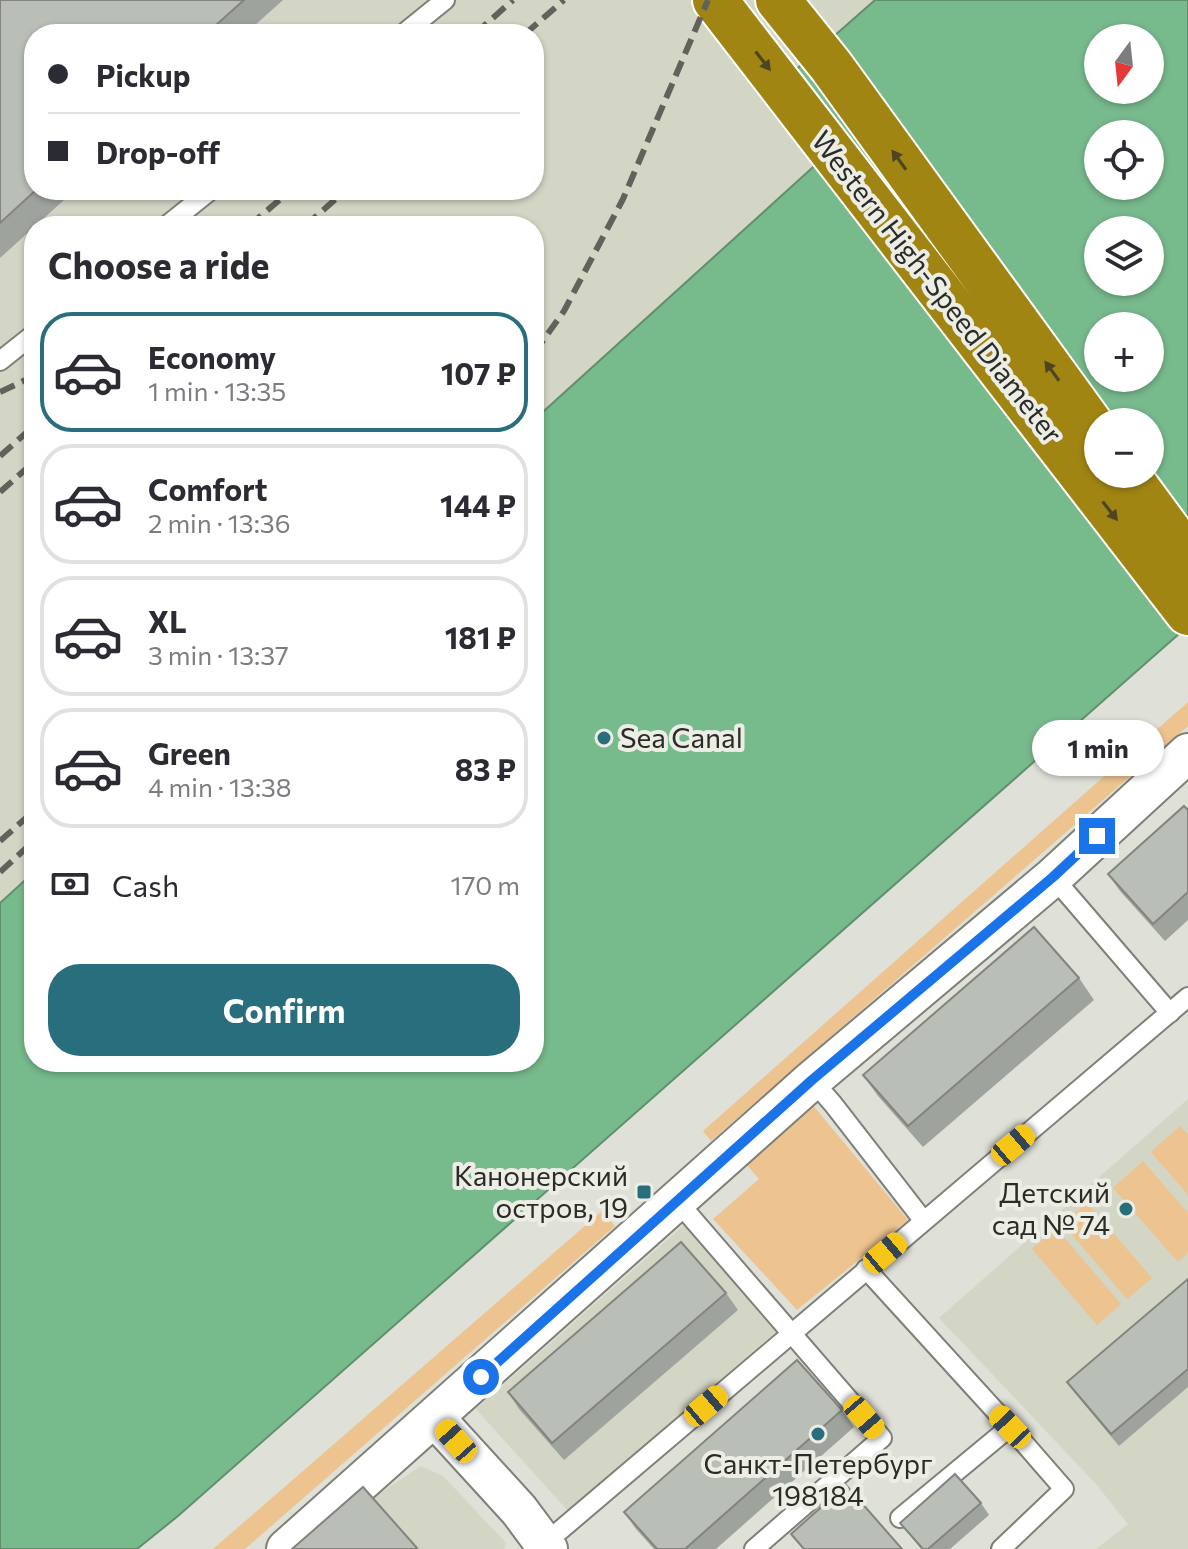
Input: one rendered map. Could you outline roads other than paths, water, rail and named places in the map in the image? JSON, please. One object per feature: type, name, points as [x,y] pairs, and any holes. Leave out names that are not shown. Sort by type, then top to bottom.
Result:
[{"type":"highway","name":"Western High-Speed Diameter","points":[[715,0],[1188,613]]},
{"type":"highway","name":"Western High-Speed Diameter","points":[[778,0],[831,66],[1084,415]]},
{"type":"highway","points":[[1137,488],[1188,557]]},
{"type":"street","points":[[286,1549],[812,1080],[1053,877],[1188,753]]},
{"type":"street","points":[[435,1418],[519,1510],[546,1546]]},
{"type":"lane","points":[[415,24],[445,0]]},
{"type":"lane","points":[[178,216],[198,200]]},
{"type":"lane","points":[[0,361],[24,342]]},
{"type":"lane","points":[[1053,877],[1170,1013]]},
{"type":"lane","points":[[546,1546],[923,1220],[1188,997]]},
{"type":"lane","points":[[812,1080],[923,1220]]},
{"type":"lane","points":[[678,1202],[882,1438],[754,1549]]},
{"type":"lane","points":[[866,1269],[1064,1489],[1001,1549]]},
{"type":"lane","points":[[900,1518],[1010,1427]]},
{"type":"railway","points":[[486,24],[513,0]]},
{"type":"railway","points":[[536,24],[564,0]]},
{"type":"railway","points":[[544,339],[564,311],[623,199],[708,0]]},
{"type":"railway","points":[[261,216],[279,200]]},
{"type":"railway","points":[[316,216],[335,200]]},
{"type":"railway","points":[[0,392],[24,381]]},
{"type":"railway","points":[[0,456],[24,435]]},
{"type":"railway","points":[[0,492],[24,471]]},
{"type":"railway","points":[[0,841],[24,820]]},
{"type":"railway","points":[[0,872],[24,850]]},
{"type":"place","name":"Sea Canal","points":[[604,738]]},
{"type":"place","name":"Канонерский остров, 19","points":[[644,1192]]},
{"type":"place","name":"Детский сад № 74","points":[[1126,1209]]},
{"type":"place","name":"Санкт-Петербург 198184","points":[[818,1434]]}]
